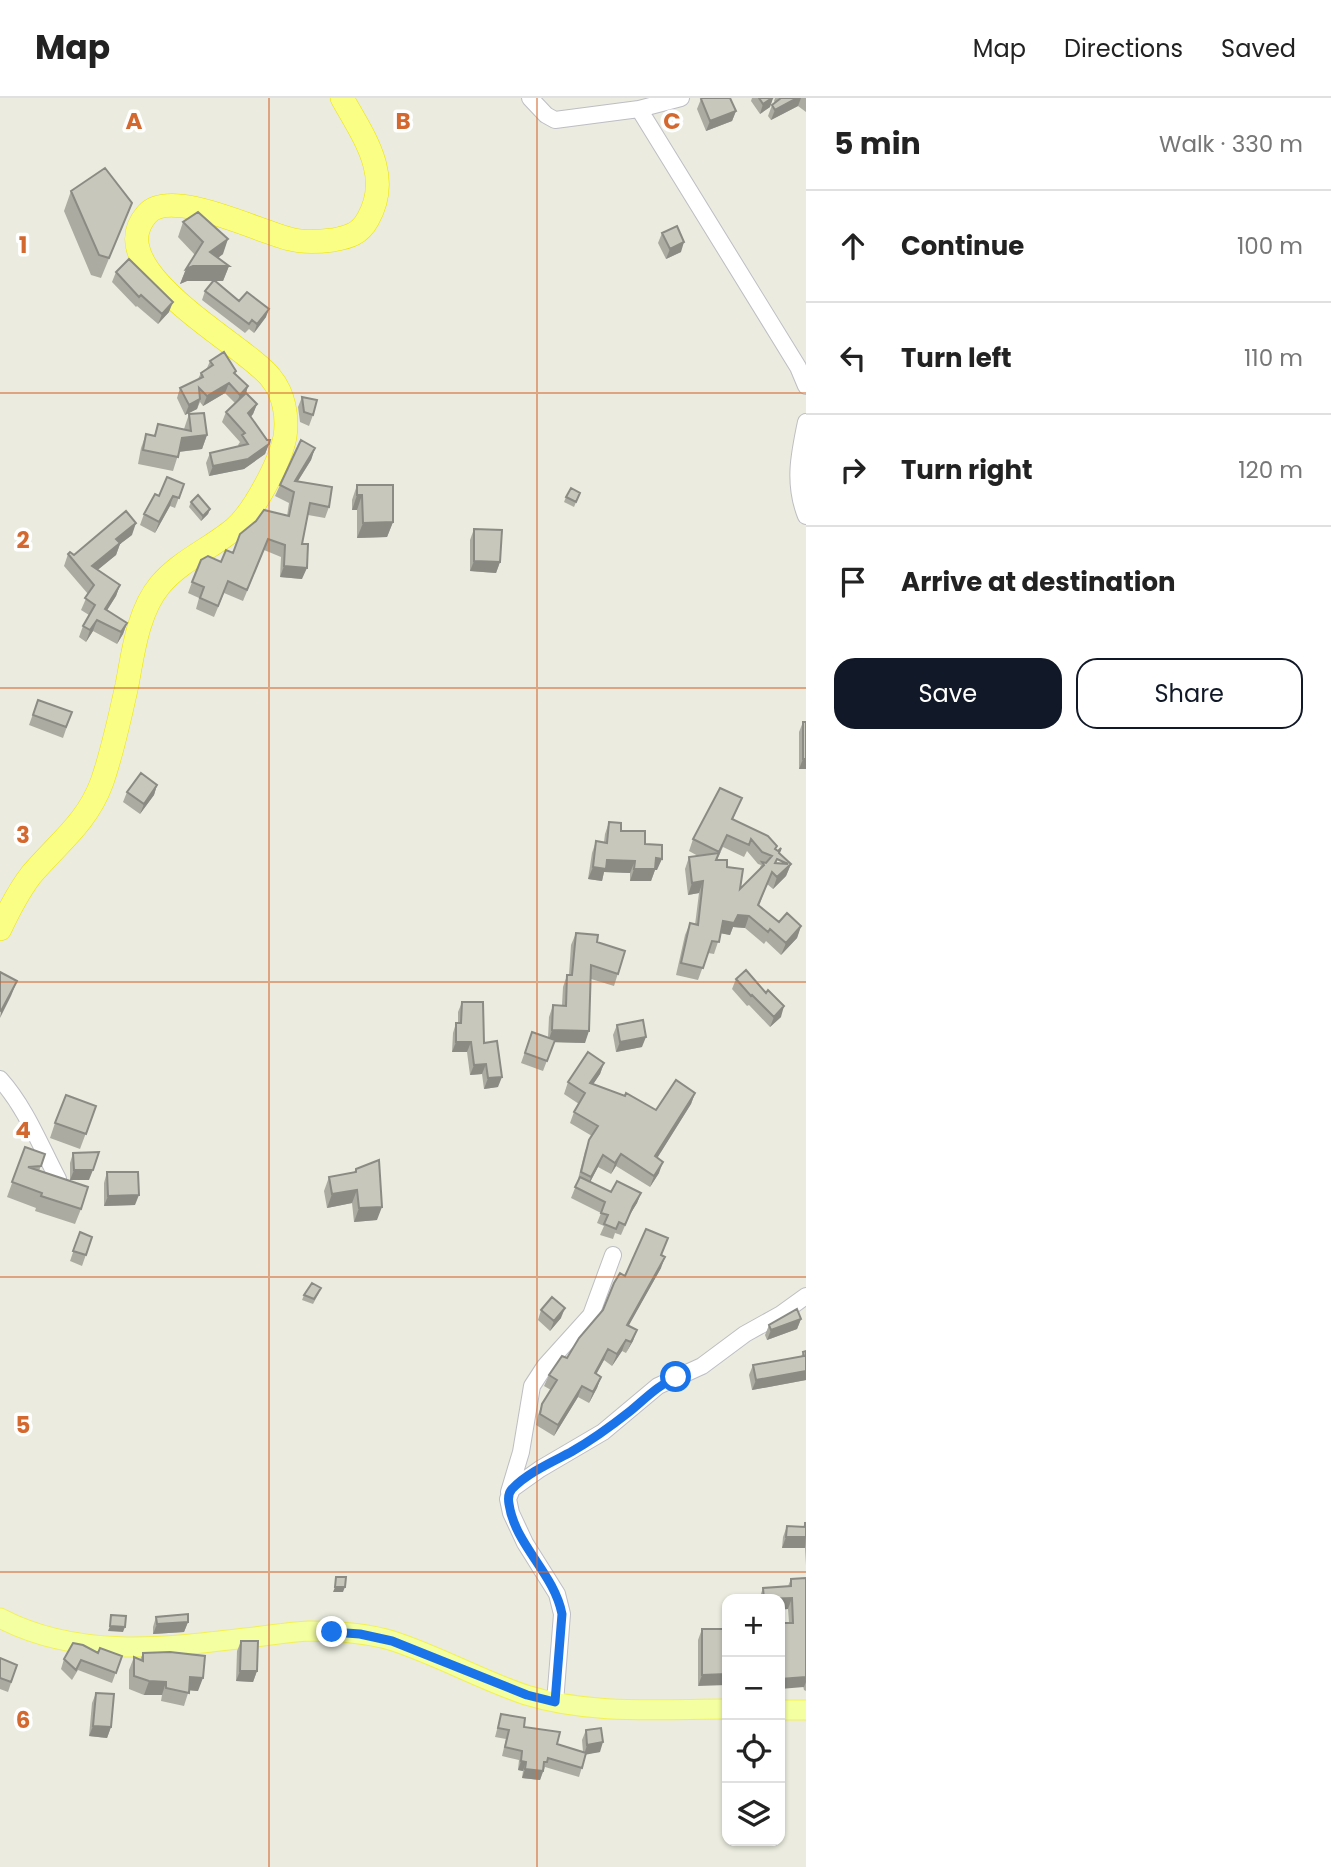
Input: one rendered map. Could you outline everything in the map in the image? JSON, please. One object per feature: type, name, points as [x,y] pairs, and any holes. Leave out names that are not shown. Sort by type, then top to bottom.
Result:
[{"type":"highway","points":[[0,929],[19,892],[34,872],[67,839],[92,804],[102,783],[146,607],[157,588],[174,570],[234,528],[252,510],[284,443],[286,410],[271,377],[253,360],[185,311],[152,274],[142,259],[139,229],[148,214],[156,208],[172,204],[197,209],[298,241],[351,237],[365,225],[373,210],[378,171],[372,150],[342,98]]},
{"type":"main road","points":[[0,1618],[55,1639],[125,1647],[160,1648],[307,1631],[360,1634],[392,1641],[527,1695],[555,1702],[586,1708],[722,1709]]},
{"type":"main road","points":[[785,1710],[806,1710]]},
{"type":"street","points":[[530,98],[546,115],[555,120],[639,109],[681,98]]},
{"type":"street","points":[[639,109],[798,367],[806,386]]},
{"type":"street","points":[[806,422],[797,482],[799,498],[806,516]]},
{"type":"street","points":[[0,1079],[15,1098],[42,1143],[58,1179]]},
{"type":"street","points":[[555,1702],[562,1614],[560,1602],[520,1534],[511,1513],[509,1495],[521,1452],[532,1386],[538,1375],[591,1315],[613,1255]]},
{"type":"street","points":[[509,1495],[512,1489],[540,1469],[603,1432],[658,1386],[702,1366],[745,1334],[806,1296]]},
{"type":"building","points":[[702,98],[730,98],[736,111],[710,121]]},
{"type":"building","points":[[759,98],[772,98],[763,104]]},
{"type":"building","points":[[781,98],[797,98],[775,110],[772,105]]},
{"type":"building","points":[[105,168],[132,203],[109,258],[99,255],[71,191]]},
{"type":"building","points":[[198,212],[228,239],[210,252],[229,266],[193,266],[186,269],[203,242],[183,222]]},
{"type":"building","points":[[677,226],[684,242],[670,249],[662,233]]},
{"type":"building","points":[[129,259],[173,302],[162,314],[141,295],[139,297],[116,272]]},
{"type":"building","points":[[214,280],[239,301],[247,292],[269,309],[257,324],[252,320],[249,324],[205,291]]},
{"type":"building","points":[[224,352],[236,371],[234,373],[248,386],[240,395],[229,383],[207,396],[199,388],[200,399],[189,405],[180,388],[203,377],[201,373],[213,365],[210,361]]},
{"type":"building","points":[[246,393],[257,404],[248,413],[267,440],[270,440],[269,444],[248,459],[213,466],[210,453],[248,444],[242,435],[245,433],[226,412]]},
{"type":"building","points":[[302,397],[317,400],[313,415],[304,412]]},
{"type":"building","points":[[204,413],[207,435],[182,438],[178,457],[143,450],[146,434],[155,436],[158,424],[191,431],[189,414]]},
{"type":"building","points":[[301,440],[315,448],[295,481],[332,487],[329,507],[310,503],[302,544],[308,544],[307,568],[284,566],[285,545],[268,539],[247,590],[228,581],[218,606],[200,598],[204,587],[192,582],[201,560],[208,556],[221,562],[226,550],[233,553],[240,534],[256,521],[264,510],[289,516],[294,492],[280,485]]},
{"type":"building","points":[[167,477],[184,484],[179,498],[173,496],[159,522],[144,514],[155,494],[159,496]]},
{"type":"building","points":[[357,485],[393,485],[393,522],[363,523],[362,495],[357,495]]},
{"type":"building","points":[[571,488],[580,493],[576,502],[566,497]]},
{"type":"building","points":[[198,495],[210,509],[203,516],[191,502]]},
{"type":"building","points":[[126,511],[136,523],[116,539],[120,543],[92,566],[120,585],[105,609],[127,623],[121,632],[97,620],[90,630],[83,626],[95,605],[85,598],[94,585],[68,554],[70,552],[74,555]]},
{"type":"building","points":[[474,529],[502,530],[500,562],[474,561]]},
{"type":"building","points":[[38,700],[72,712],[66,727],[33,715]]},
{"type":"building","points":[[803,722],[806,722],[806,759],[803,759]]},
{"type":"building","points":[[141,773],[157,785],[144,804],[127,792]]},
{"type":"building","points":[[720,788],[742,798],[732,819],[768,836],[777,846],[775,849],[778,851],[781,848],[779,853],[791,864],[777,877],[772,872],[758,905],[779,922],[787,913],[801,926],[786,943],[749,916],[738,915],[734,923],[723,921],[719,942],[712,941],[703,968],[681,963],[690,923],[698,925],[703,881],[692,883],[689,857],[719,853],[716,860],[727,860],[727,867],[743,869],[740,889],[764,865],[762,862],[766,863],[772,856],[762,852],[751,839],[749,845],[727,835],[719,852],[693,839]]},
{"type":"building","points":[[609,822],[621,823],[621,831],[645,831],[645,844],[662,845],[662,859],[656,858],[655,869],[634,869],[635,861],[607,860],[606,869],[593,867],[596,841],[607,843]]},
{"type":"building","points":[[576,933],[598,935],[597,942],[625,951],[618,974],[591,965],[589,1031],[552,1030],[553,1005],[566,1006],[567,975],[572,975]]},
{"type":"building","points":[[746,970],[766,993],[768,990],[784,1006],[774,1017],[736,979]]},
{"type":"building","points":[[0,972],[17,981],[1,1011],[0,1010]]},
{"type":"building","points":[[462,1002],[483,1002],[484,1043],[497,1041],[502,1077],[488,1078],[486,1064],[474,1065],[471,1042],[456,1042],[456,1023],[461,1023]]},
{"type":"building","points":[[643,1020],[646,1037],[620,1042],[617,1025]]},
{"type":"building","points":[[532,1032],[555,1040],[547,1061],[525,1053]]},
{"type":"building","points":[[588,1052],[604,1063],[590,1083],[625,1096],[626,1093],[656,1110],[676,1080],[695,1093],[655,1156],[663,1162],[654,1176],[621,1154],[615,1163],[603,1155],[591,1177],[581,1172],[589,1140],[598,1126],[574,1112],[585,1093],[568,1082]]},
{"type":"building","points":[[66,1095],[96,1106],[86,1134],[55,1123]]},
{"type":"building","points":[[25,1147],[45,1154],[41,1166],[28,1167],[88,1187],[81,1209],[41,1196],[42,1193],[12,1182]]},
{"type":"building","points":[[99,1152],[93,1170],[74,1170],[73,1153]]},
{"type":"building","points":[[379,1160],[382,1207],[359,1208],[357,1190],[332,1194],[329,1177],[356,1172],[356,1169]]},
{"type":"building","points":[[107,1172],[138,1172],[139,1195],[108,1196]]},
{"type":"building","points":[[580,1177],[611,1192],[617,1181],[641,1193],[625,1225],[619,1222],[616,1229],[604,1224],[608,1215],[601,1213],[605,1202],[575,1187]]},
{"type":"building","points":[[646,1229],[668,1238],[661,1255],[665,1257],[627,1325],[637,1330],[631,1342],[626,1340],[617,1354],[608,1349],[595,1373],[601,1377],[593,1392],[582,1386],[558,1425],[540,1414],[542,1404],[557,1380],[549,1375],[562,1356],[567,1358],[579,1338],[603,1310],[620,1273],[625,1276]]},
{"type":"building","points":[[80,1232],[92,1237],[86,1255],[73,1251]]},
{"type":"building","points":[[312,1283],[321,1288],[314,1299],[304,1295]]},
{"type":"building","points":[[552,1297],[565,1308],[554,1321],[541,1310]]},
{"type":"building","points":[[797,1309],[801,1319],[771,1330],[769,1325]]},
{"type":"building","points":[[806,1351],[806,1371],[756,1380],[753,1365],[804,1356],[803,1352]]},
{"type":"building","points":[[805,1523],[806,1537],[786,1537],[787,1526],[805,1527]]},
{"type":"building","points":[[336,1577],[346,1577],[345,1587],[335,1587]]},
{"type":"building","points":[[806,1578],[806,1677],[785,1679],[785,1623],[793,1623],[792,1598],[785,1598],[785,1594],[764,1594],[763,1588],[791,1586],[791,1579]]},
{"type":"building","points":[[188,1614],[188,1622],[157,1624],[156,1617]]},
{"type":"building","points":[[111,1615],[126,1616],[125,1627],[110,1626]]},
{"type":"building","points":[[702,1629],[722,1629],[722,1674],[702,1675]]},
{"type":"building","points":[[241,1641],[258,1641],[257,1671],[240,1671]]},
{"type":"building","points":[[73,1643],[98,1653],[100,1648],[122,1656],[116,1673],[81,1660],[76,1670],[64,1659]]},
{"type":"building","points":[[170,1652],[205,1656],[203,1678],[190,1677],[189,1693],[166,1688],[166,1682],[149,1681],[134,1676],[134,1657],[143,1661],[143,1653]]},
{"type":"building","points":[[0,1658],[17,1665],[11,1682],[0,1678]]},
{"type":"building","points":[[96,1693],[114,1694],[111,1727],[93,1726]]},
{"type":"building","points":[[501,1714],[525,1718],[524,1727],[560,1732],[557,1744],[586,1753],[582,1768],[548,1758],[547,1762],[544,1762],[543,1771],[525,1769],[526,1762],[521,1761],[522,1751],[505,1747],[509,1730],[498,1728]]},
{"type":"building","points":[[601,1728],[603,1742],[587,1745],[586,1730]]},
{"type":"route","points":[[332,1632],[360,1634],[392,1641],[527,1695],[555,1702],[562,1614],[560,1602],[520,1534],[511,1513],[509,1495],[512,1489],[540,1469],[587,1443],[658,1386],[676,1377]]}]
